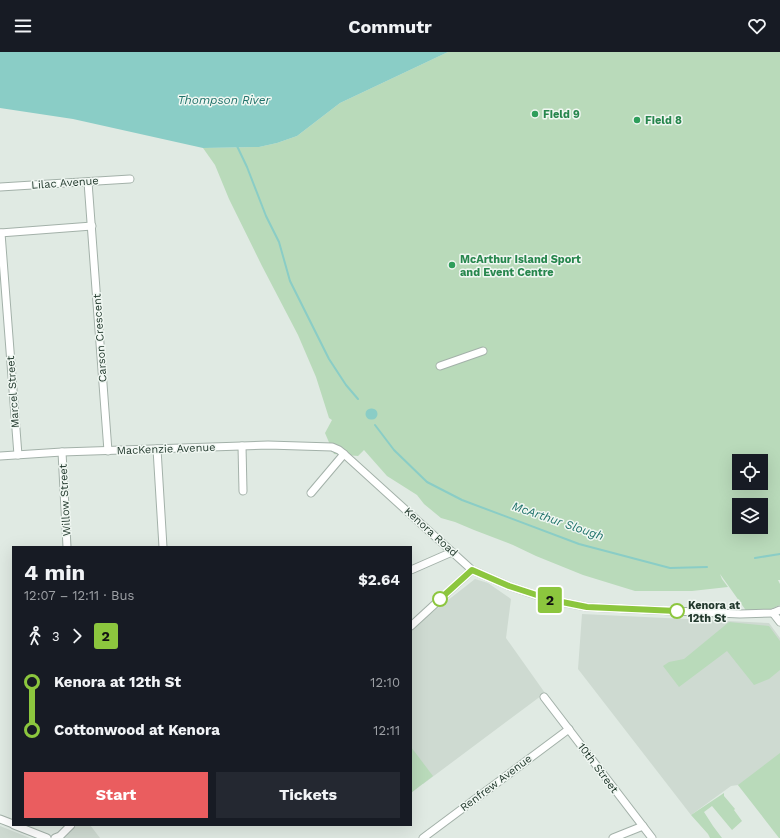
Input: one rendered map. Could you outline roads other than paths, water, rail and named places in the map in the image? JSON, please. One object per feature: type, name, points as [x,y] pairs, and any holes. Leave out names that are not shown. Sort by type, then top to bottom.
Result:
[{"type":"street","name":"Lilac Avenue","points":[[0,187],[130,179]]},
{"type":"street","name":"Carson Crescent","points":[[88,182],[108,451]]},
{"type":"street","points":[[1,233],[92,226]]},
{"type":"street","name":"Marcel Street","points":[[1,233],[18,455]]},
{"type":"street","points":[[440,366],[483,351]]},
{"type":"street","name":"MacKenzie Avenue","points":[[0,456],[62,452],[268,445],[332,447]]},
{"type":"street","points":[[242,446],[243,491]]},
{"type":"street","name":"Kenora Road","points":[[332,447],[344,454],[472,570],[509,586],[552,600],[587,607],[740,614],[776,611]]},
{"type":"street","points":[[157,449],[163,546]]},
{"type":"street","name":"Willow Street","points":[[62,452],[67,546]]},
{"type":"street","points":[[311,493],[344,454]]},
{"type":"street","points":[[412,570],[452,552]]},
{"type":"street","points":[[412,625],[472,570]]},
{"type":"street","points":[[776,611],[780,622]]},
{"type":"street","name":"10th Street","points":[[544,697],[652,838]]},
{"type":"street","name":"Renfrew Avenue","points":[[423,838],[569,729]]},
{"type":"street","points":[[0,819],[12,824]]},
{"type":"street","points":[[17,826],[47,838]]},
{"type":"street","points":[[55,838],[60,836],[70,826]]},
{"type":"street","points":[[613,838],[642,826]]},
{"type":"water","name":"Thompson River","points":[[0,52],[448,52],[340,103],[297,136],[259,147],[203,148],[73,119],[0,108]]},
{"type":"waterway","points":[[237,146],[247,167],[266,216],[279,242],[290,281],[329,359],[346,385],[358,399]]},
{"type":"waterway","name":"McArthur Slough","points":[[375,425],[394,450],[427,482],[462,500],[579,544],[670,568],[707,567]]},
{"type":"waterway","name":"McArthur Slough","points":[[755,558],[780,554]]},
{"type":"place","name":"Field 9","points":[[535,114]]},
{"type":"place","name":"Field 8","points":[[637,120]]},
{"type":"place","name":"McArthur Island Sport and Event Centre","points":[[452,265]]},
{"type":"place","name":"Kenora at 12th St","points":[[677,611]]}]
